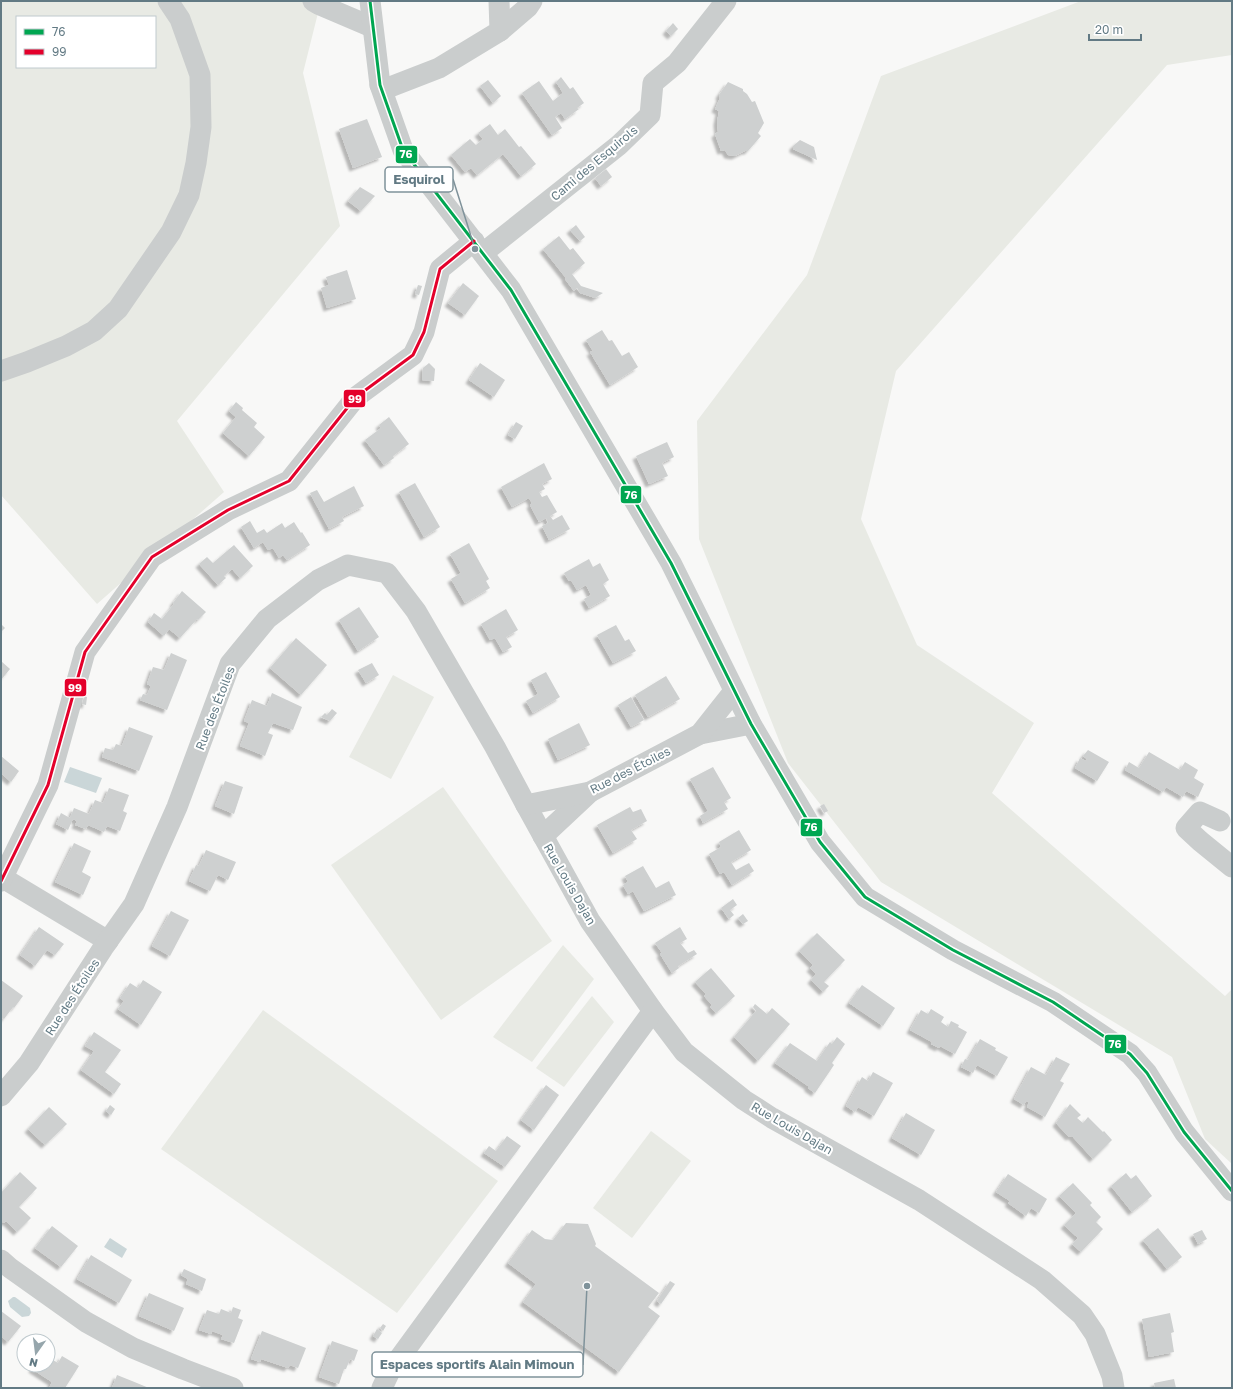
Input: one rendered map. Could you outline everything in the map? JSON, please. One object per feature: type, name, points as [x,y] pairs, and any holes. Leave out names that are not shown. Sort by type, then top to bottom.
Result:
[{"type":"street","points":[[1,370],[27,362],[66,346],[94,331],[118,309],[171,232],[189,196],[196,163],[201,126],[200,75],[180,19],[168,1]]},
{"type":"street","points":[[313,1],[372,27]]},
{"type":"street","points":[[370,1],[380,84],[403,150],[511,290],[671,563],[751,724],[820,842],[865,897],[953,950],[1054,1002],[1130,1054],[1147,1074],[1184,1132],[1232,1190]]},
{"type":"street","points":[[499,1],[500,31]]},
{"type":"street","points":[[380,84],[390,87],[439,68],[500,31],[528,7],[532,1]]},
{"type":"street","name":"Cami des Esquirols","points":[[2,880],[48,785],[85,652],[152,557],[228,510],[289,481],[356,397],[413,356],[424,332],[440,269],[478,247],[619,145],[650,115],[653,83],[677,62],[726,1]]},
{"type":"street","name":"Rue des Étoiles","points":[[1,1096],[29,1063],[108,941],[134,904],[177,807],[230,664],[267,619],[318,580],[348,565],[387,573],[416,611],[491,740],[526,805],[590,792],[700,734],[734,691]]},
{"type":"street","points":[[700,734],[751,724]]},
{"type":"street","points":[[543,836],[590,792]]},
{"type":"street","name":"Rue Louis Dajan","points":[[526,805],[590,921],[653,1011],[684,1052],[744,1100],[772,1118],[919,1200],[1042,1280],[1082,1315],[1095,1334],[1112,1376],[1114,1388]]},
{"type":"street","points":[[1220,821],[1200,812],[1186,828],[1232,867]]},
{"type":"street","points":[[2,880],[108,941]]},
{"type":"street","points":[[382,1388],[390,1371],[653,1011]]},
{"type":"street","points":[[1,1260],[86,1322],[133,1348],[233,1388]]},
{"type":"shaded area","points":[[1,1],[321,1],[303,73],[340,226],[177,421],[224,492],[97,604],[1,495]]},
{"type":"shaded area","points":[[1081,1],[1232,1],[1232,55],[1167,65],[896,371],[861,519],[917,645],[1034,723],[992,793],[1225,996],[1232,989],[1232,1164],[1205,1139],[1172,1057],[881,882],[788,763],[699,539],[697,421],[807,275],[881,76]]},
{"type":"shaded area","points":[[393,675],[434,697],[391,779],[349,757]]},
{"type":"shaded area","points":[[70,767],[102,778],[96,793],[64,782]]},
{"type":"shaded area","points":[[443,787],[552,941],[441,1020],[331,865]]},
{"type":"shaded area","points":[[563,945],[594,979],[532,1062],[493,1037]]},
{"type":"shaded area","points":[[592,996],[614,1022],[564,1087],[536,1068]]},
{"type":"shaded area","points":[[263,1010],[498,1181],[397,1313],[161,1149]]},
{"type":"shaded area","points":[[651,1131],[691,1161],[632,1238],[593,1208]]},
{"type":"shaded area","points":[[110,1238],[127,1249],[122,1258],[104,1247]]},
{"type":"shaded area","points":[[13,1297],[30,1308],[31,1313],[29,1316],[22,1317],[10,1307],[8,1301]]},
{"type":"building","points":[[673,23],[678,29],[671,36],[666,31]]},
{"type":"building","points":[[561,77],[570,89],[573,87],[584,103],[577,108],[579,109],[565,119],[561,113],[555,117],[562,128],[552,135],[522,93],[539,81],[553,101],[563,93],[556,82]]},
{"type":"building","points":[[488,80],[501,96],[493,103],[480,86]]},
{"type":"building","points":[[728,82],[743,89],[752,102],[755,101],[764,123],[758,133],[761,136],[748,151],[735,156],[728,155],[725,150],[721,151],[715,134],[718,132],[717,122],[719,111],[715,109],[720,98],[719,95]]},
{"type":"building","points":[[367,119],[382,157],[353,168],[339,129]]},
{"type":"building","points":[[490,124],[498,135],[505,129],[519,147],[521,146],[536,164],[521,176],[503,154],[477,175],[471,168],[465,172],[451,155],[470,139],[476,145],[483,139],[478,133]]},
{"type":"building","points":[[800,140],[814,147],[817,160],[793,149],[793,146]]},
{"type":"building","points":[[606,169],[612,177],[601,186],[595,178]]},
{"type":"building","points":[[360,187],[375,196],[361,211],[348,201]]},
{"type":"building","points":[[576,225],[585,237],[580,241],[570,230]]},
{"type":"building","points":[[559,236],[570,250],[573,248],[585,263],[572,274],[581,286],[603,293],[595,298],[580,293],[577,288],[574,291],[565,279],[566,278],[543,249]]},
{"type":"building","points":[[347,270],[356,299],[327,308],[321,288],[329,285],[326,277]]},
{"type":"building","points":[[463,283],[479,296],[465,315],[448,303]]},
{"type":"building","points":[[418,285],[422,286],[419,295],[415,294]]},
{"type":"building","points":[[602,330],[609,341],[612,340],[622,356],[629,352],[638,367],[610,385],[590,352],[593,351],[586,340]]},
{"type":"building","points":[[429,363],[435,369],[434,381],[422,380],[423,368]]},
{"type":"building","points":[[480,363],[505,380],[494,397],[469,380]]},
{"type":"building","points":[[236,402],[243,408],[242,410],[257,423],[254,427],[265,437],[249,456],[223,433],[236,417],[229,411]]},
{"type":"building","points":[[389,417],[409,444],[384,465],[365,440],[381,428],[379,425]]},
{"type":"building","points":[[516,422],[523,426],[515,439],[508,435]]},
{"type":"building","points":[[667,442],[674,457],[662,463],[668,476],[649,484],[636,456]]},
{"type":"building","points":[[544,463],[552,479],[542,484],[545,489],[539,492],[542,497],[547,495],[557,512],[550,516],[553,520],[562,515],[570,529],[549,540],[542,526],[548,523],[546,518],[539,522],[530,505],[532,503],[529,498],[512,507],[501,487]]},
{"type":"building","points":[[415,483],[440,527],[424,537],[399,492]]},
{"type":"building","points":[[354,486],[364,506],[342,517],[344,521],[329,529],[310,493],[317,490],[324,502]]},
{"type":"building","points":[[250,521],[257,533],[264,529],[267,533],[282,523],[285,528],[294,522],[310,545],[287,560],[283,555],[279,558],[273,548],[268,550],[263,542],[254,548],[241,527]]},
{"type":"building","points":[[469,543],[489,579],[486,581],[490,588],[465,603],[451,579],[461,573],[450,554]]},
{"type":"building","points":[[234,545],[253,566],[240,578],[232,569],[224,576],[226,578],[218,585],[199,564],[207,557],[213,563]]},
{"type":"building","points":[[589,559],[593,567],[600,563],[609,580],[603,584],[610,596],[589,608],[584,599],[591,595],[586,585],[577,590],[571,580],[569,581],[564,573]]},
{"type":"building","points":[[182,591],[206,612],[198,620],[197,619],[180,638],[169,629],[164,636],[148,622],[154,613],[162,619]]},
{"type":"building","points":[[359,607],[379,637],[358,651],[339,620]]},
{"type":"building","points":[[506,609],[518,630],[506,637],[512,647],[503,652],[495,638],[490,640],[481,624]]},
{"type":"building","points":[[1,624],[5,628],[1,632]]},
{"type":"building","points":[[616,625],[625,641],[629,639],[636,651],[613,663],[597,635]]},
{"type":"building","points":[[296,638],[327,665],[301,695],[270,668]]},
{"type":"building","points":[[171,653],[187,660],[167,710],[140,700],[143,694],[147,695],[151,686],[147,684],[153,667],[164,670]]},
{"type":"building","points":[[1,661],[10,669],[1,680]]},
{"type":"building","points":[[372,663],[379,675],[366,683],[358,670]]},
{"type":"building","points":[[546,672],[560,697],[533,713],[526,701],[538,694],[531,680]]},
{"type":"building","points":[[666,676],[680,699],[648,717],[635,695]]},
{"type":"building","points":[[272,693],[302,707],[293,730],[273,723],[268,733],[273,735],[265,756],[240,746],[249,723],[244,721],[252,700],[267,706]]},
{"type":"building","points":[[84,696],[87,697],[86,705],[82,704]]},
{"type":"building","points":[[631,697],[644,720],[631,727],[618,705]]},
{"type":"building","points":[[332,709],[337,713],[330,721],[321,717],[325,713],[327,715]]},
{"type":"building","points":[[579,723],[590,745],[558,760],[548,739]]},
{"type":"building","points":[[129,727],[153,736],[139,771],[102,757],[105,748],[113,750],[116,744],[122,746]]},
{"type":"building","points":[[1088,750],[1109,762],[1097,781],[1075,768],[1080,758],[1086,761],[1087,759],[1083,756]]},
{"type":"building","points":[[1149,752],[1180,770],[1185,762],[1198,770],[1194,778],[1204,784],[1198,797],[1186,791],[1183,797],[1166,787],[1163,792],[1125,770],[1129,762],[1139,768]]},
{"type":"building","points":[[1,756],[19,771],[11,782],[2,774],[1,776]]},
{"type":"building","points":[[713,767],[731,798],[724,802],[728,809],[703,823],[700,816],[708,811],[690,779]]},
{"type":"building","points":[[225,781],[243,787],[234,814],[215,806]]},
{"type":"building","points":[[109,788],[129,795],[123,811],[127,813],[120,831],[107,826],[104,832],[88,825],[86,829],[75,825],[77,821],[73,819],[68,830],[56,824],[61,813],[70,818],[74,808],[89,814],[95,800],[103,803]]},
{"type":"building","points":[[824,804],[828,811],[824,813],[820,806]]},
{"type":"building","points":[[630,807],[633,812],[641,809],[647,821],[631,830],[637,839],[613,853],[597,825]]},
{"type":"building","points":[[739,830],[751,850],[731,862],[736,870],[749,863],[754,871],[732,885],[724,872],[720,874],[709,854],[721,847],[719,842]]},
{"type":"building","points":[[74,843],[91,851],[82,872],[91,877],[83,895],[55,882]]},
{"type":"building","points":[[206,850],[236,862],[228,880],[218,875],[210,891],[189,881],[196,865],[199,866]]},
{"type":"building","points":[[643,866],[656,888],[669,881],[676,895],[644,911],[633,891],[628,894],[623,885],[628,882],[625,876]]},
{"type":"building","points":[[733,899],[737,905],[730,910],[734,915],[729,919],[721,908]]},
{"type":"building","points":[[171,911],[189,920],[170,956],[152,946]]},
{"type":"building","points":[[743,914],[748,921],[743,924],[738,918]]},
{"type":"building","points":[[39,927],[64,944],[55,955],[47,950],[35,966],[20,955]]},
{"type":"building","points":[[680,927],[687,939],[680,943],[688,953],[694,950],[697,954],[678,966],[679,968],[672,973],[655,943]]},
{"type":"building","points":[[817,933],[845,960],[824,982],[829,986],[823,992],[811,980],[816,974],[810,968],[813,965],[799,951]]},
{"type":"building","points":[[711,968],[735,996],[716,1013],[710,1007],[712,1005],[704,996],[706,994],[695,982]]},
{"type":"building","points":[[1,980],[23,996],[4,1019],[1,1017]]},
{"type":"building","points":[[143,980],[162,992],[141,1025],[118,1009],[124,1001],[120,998],[130,983],[138,988]]},
{"type":"building","points":[[862,985],[895,1008],[883,1026],[849,1003]]},
{"type":"building","points":[[755,1004],[767,1014],[772,1008],[790,1024],[758,1061],[734,1037],[756,1011],[753,1007]]},
{"type":"building","points":[[931,1009],[944,1017],[941,1022],[948,1027],[951,1021],[959,1025],[958,1027],[967,1032],[955,1054],[940,1046],[939,1048],[931,1044],[932,1042],[910,1030],[921,1010],[928,1014]]},
{"type":"building","points":[[94,1032],[121,1050],[105,1072],[121,1084],[114,1094],[81,1070],[94,1051],[85,1046]]},
{"type":"building","points":[[837,1037],[845,1044],[832,1063],[834,1065],[815,1093],[808,1088],[808,1086],[775,1063],[790,1043],[817,1061],[830,1042],[832,1044]]},
{"type":"building","points":[[980,1039],[1008,1057],[997,1076],[977,1065],[973,1073],[961,1067],[965,1059],[968,1060]]},
{"type":"building","points":[[1056,1057],[1070,1064],[1060,1081],[1064,1083],[1045,1117],[1027,1107],[1029,1102],[1026,1101],[1024,1105],[1014,1099],[1031,1067],[1046,1075]]},
{"type":"building","points":[[873,1072],[893,1083],[874,1116],[858,1107],[855,1112],[846,1106],[862,1077],[868,1081]]},
{"type":"building","points":[[546,1085],[559,1095],[534,1130],[521,1120]]},
{"type":"building","points":[[1070,1104],[1081,1115],[1077,1118],[1083,1123],[1088,1117],[1112,1140],[1093,1159],[1072,1136],[1069,1137],[1056,1123]]},
{"type":"building","points":[[110,1105],[115,1109],[111,1115],[106,1111]]},
{"type":"building","points":[[49,1107],[67,1124],[45,1145],[28,1129]]},
{"type":"building","points":[[906,1113],[935,1130],[921,1155],[892,1138]]},
{"type":"building","points":[[507,1136],[521,1146],[505,1167],[484,1153],[489,1146],[496,1151]]},
{"type":"building","points":[[20,1172],[37,1188],[19,1207],[31,1218],[17,1232],[6,1221],[4,1223],[1,1221],[1,1193]]},
{"type":"building","points":[[1126,1173],[1131,1179],[1136,1175],[1152,1196],[1132,1212],[1111,1186]]},
{"type":"building","points":[[1008,1174],[1047,1199],[1039,1213],[1031,1208],[1026,1216],[1008,1203],[1010,1201],[996,1192]]},
{"type":"building","points":[[1073,1183],[1092,1203],[1090,1205],[1101,1217],[1096,1222],[1103,1229],[1081,1252],[1072,1244],[1078,1238],[1064,1225],[1076,1213],[1059,1196]]},
{"type":"building","points":[[566,1223],[588,1224],[596,1244],[595,1246],[659,1293],[648,1307],[660,1316],[619,1372],[523,1302],[536,1284],[508,1263],[532,1230],[545,1239],[553,1240]]},
{"type":"building","points":[[52,1226],[78,1246],[61,1267],[35,1248]]},
{"type":"building","points":[[1158,1228],[1182,1257],[1167,1269],[1143,1240]]},
{"type":"building","points":[[1202,1230],[1207,1239],[1198,1244],[1193,1234]]},
{"type":"building","points":[[91,1255],[132,1280],[119,1303],[77,1279]]},
{"type":"building","points":[[184,1269],[206,1279],[202,1291],[186,1284],[188,1279],[181,1275]]},
{"type":"building","points":[[670,1281],[675,1284],[661,1304],[657,1301]]},
{"type":"building","points":[[149,1293],[184,1308],[174,1331],[139,1316]]},
{"type":"building","points":[[233,1307],[241,1310],[238,1318],[243,1320],[234,1343],[221,1339],[223,1335],[212,1331],[211,1334],[199,1330],[207,1310],[219,1314],[221,1309],[231,1313]]},
{"type":"building","points":[[1,1311],[21,1326],[8,1342],[1,1336]]},
{"type":"building","points":[[1170,1313],[1174,1332],[1171,1333],[1174,1352],[1149,1357],[1142,1319]]},
{"type":"building","points":[[383,1324],[386,1326],[383,1331],[380,1328]]},
{"type":"building","points":[[377,1329],[382,1333],[378,1339],[373,1336]]},
{"type":"building","points":[[262,1331],[306,1348],[298,1368],[290,1365],[288,1368],[261,1359],[260,1362],[251,1359]]},
{"type":"building","points":[[332,1341],[358,1350],[354,1361],[350,1359],[346,1369],[344,1369],[339,1384],[319,1377]]},
{"type":"building","points":[[62,1356],[79,1366],[65,1388],[49,1388],[52,1382],[38,1373],[56,1373],[56,1362],[58,1363]]},
{"type":"building","points":[[117,1375],[132,1381],[149,1388],[112,1388]]},
{"type":"building","points":[[1174,1379],[1176,1388],[1155,1388],[1154,1383]]},
{"type":"transit line","name":"76","points":[[370,1],[380,85],[403,150],[511,290],[671,563],[751,724],[820,842],[865,897],[953,950],[1053,1002],[1130,1054],[1147,1073],[1184,1132],[1232,1191]]},
{"type":"transit line","name":"99","points":[[1,881],[48,785],[85,652],[152,557],[228,510],[289,481],[356,397],[413,355],[424,332],[440,269],[474,241]]},
{"type":"place","name":"Esquirol","points":[[475,249]]},
{"type":"place","name":"Espaces sportifs Alain Mimoun","points":[[587,1286]]}]
